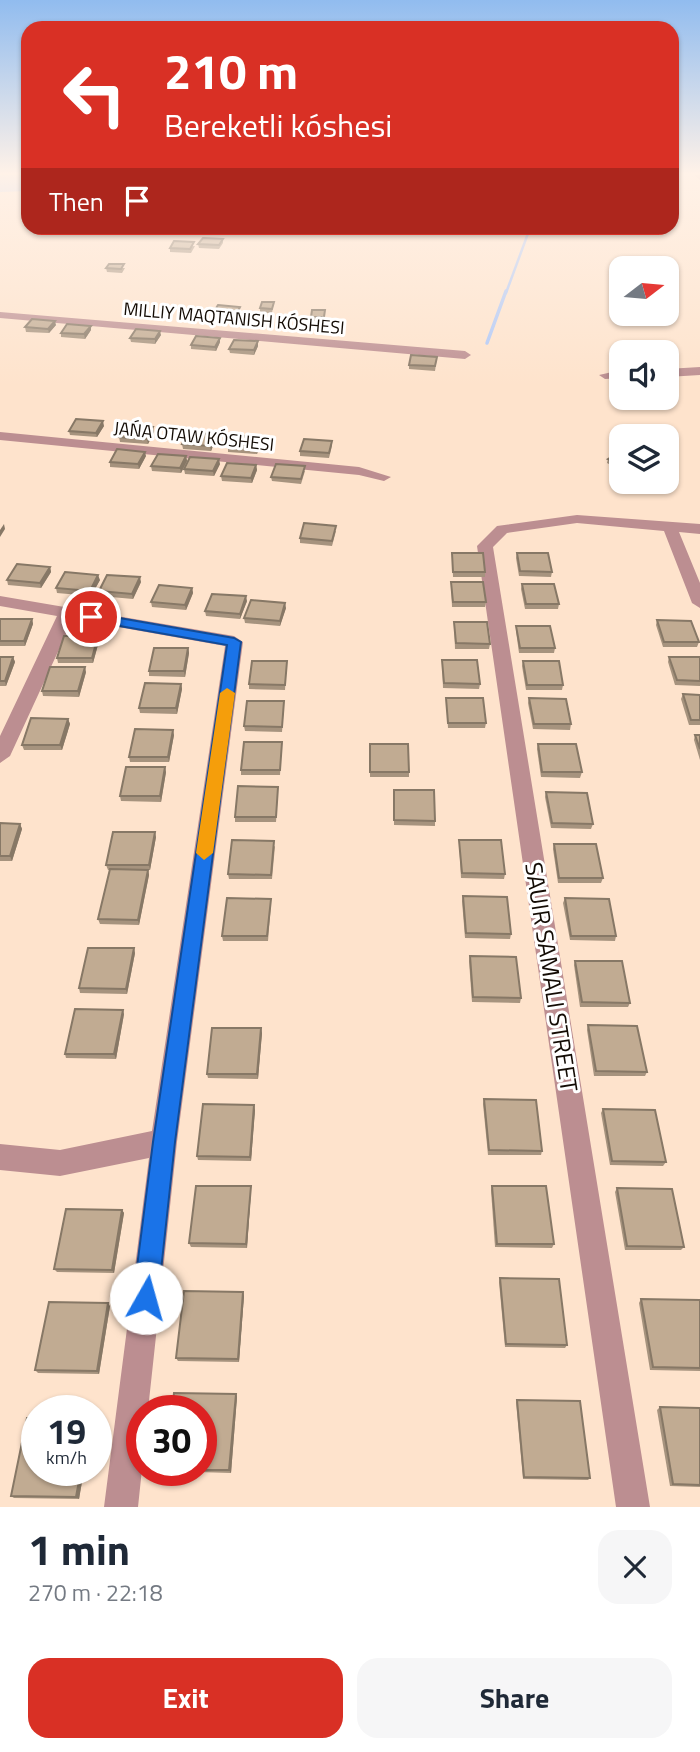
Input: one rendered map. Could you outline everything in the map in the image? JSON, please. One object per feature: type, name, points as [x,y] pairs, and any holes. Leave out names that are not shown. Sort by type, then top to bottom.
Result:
[{"type":"street","points":[[0,315],[465,355]]},
{"type":"street","points":[[679,373],[700,372]]},
{"type":"street","points":[[605,375],[609,375]]},
{"type":"street","name":"JAŃA OTAW KÓSHESI","points":[[0,436],[359,471],[384,477]]},
{"type":"street","points":[[634,1507],[485,546],[502,529],[577,519],[700,529]]},
{"type":"street","points":[[670,527],[700,603]]},
{"type":"street","points":[[0,601],[234,642],[164,1142],[121,1507]]},
{"type":"street","points":[[0,756],[67,613]]},
{"type":"street","points":[[0,1157],[60,1163],[164,1142]]},
{"type":"building","points":[[172,245],[192,245],[190,249],[170,248]]},
{"type":"building","points":[[109,264],[124,264],[121,269],[106,268]]},
{"type":"building","points":[[262,302],[274,302],[272,309],[260,308]]},
{"type":"building","points":[[218,305],[240,307],[236,315],[213,313]]},
{"type":"building","points":[[312,310],[325,310],[324,317],[311,317]]},
{"type":"building","points":[[32,319],[55,321],[48,329],[25,327]]},
{"type":"building","points":[[67,324],[91,326],[84,334],[61,333]]},
{"type":"building","points":[[136,329],[160,331],[155,339],[130,338]]},
{"type":"building","points":[[196,336],[220,338],[215,347],[191,345]]},
{"type":"building","points":[[234,340],[258,341],[254,350],[229,349]]},
{"type":"building","points":[[411,355],[437,357],[435,366],[409,365]]},
{"type":"building","points":[[76,419],[103,421],[96,433],[69,431]]},
{"type":"building","points":[[126,425],[153,427],[147,439],[119,437]]},
{"type":"building","points":[[188,433],[216,434],[210,446],[182,444]]},
{"type":"building","points":[[233,435],[261,437],[256,449],[228,447]]},
{"type":"building","points":[[304,439],[332,441],[329,453],[300,451]]},
{"type":"building","points":[[117,449],[145,452],[138,464],[110,462]]},
{"type":"building","points":[[158,454],[186,456],[180,468],[151,466]]},
{"type":"building","points":[[190,457],[219,459],[213,471],[184,469]]},
{"type":"building","points":[[227,463],[256,465],[251,478],[221,476]]},
{"type":"building","points":[[276,464],[305,466],[301,479],[271,477]]},
{"type":"building","points":[[304,523],[336,526],[332,541],[300,538]]},
{"type":"building","points":[[452,553],[483,553],[485,572],[453,572]]},
{"type":"building","points":[[517,553],[548,553],[552,572],[520,571]]},
{"type":"building","points":[[17,564],[50,567],[40,583],[7,580]]},
{"type":"building","points":[[65,572],[98,575],[90,591],[56,588]]},
{"type":"building","points":[[107,575],[140,577],[132,594],[99,591]]},
{"type":"building","points":[[451,582],[483,582],[486,602],[453,602]]},
{"type":"building","points":[[522,584],[554,584],[559,604],[526,604]]},
{"type":"building","points":[[159,585],[192,588],[185,605],[151,602]]},
{"type":"building","points":[[212,594],[246,596],[240,614],[205,611]]},
{"type":"building","points":[[251,600],[285,603],[280,621],[244,618]]},
{"type":"building","points":[[0,619],[32,619],[24,641],[0,641]]},
{"type":"building","points":[[657,620],[691,621],[699,642],[664,642]]},
{"type":"building","points":[[454,622],[487,622],[490,644],[456,643]]},
{"type":"building","points":[[516,626],[550,626],[555,648],[520,648]]},
{"type":"building","points":[[64,636],[98,636],[92,658],[57,658]]},
{"type":"building","points":[[154,648],[188,648],[184,671],[149,671]]},
{"type":"building","points":[[0,657],[13,657],[5,681],[0,681]]},
{"type":"building","points":[[669,657],[700,657],[700,681],[677,680]]},
{"type":"building","points":[[442,660],[477,660],[480,684],[444,683]]},
{"type":"building","points":[[252,661],[287,661],[285,685],[249,684]]},
{"type":"building","points":[[523,661],[559,661],[563,685],[527,685]]},
{"type":"building","points":[[50,667],[85,667],[78,691],[42,691]]},
{"type":"building","points":[[145,683],[181,684],[176,708],[139,708]]},
{"type":"building","points":[[683,694],[700,695],[700,720],[691,720]]},
{"type":"building","points":[[446,698],[483,698],[486,723],[448,723]]},
{"type":"building","points":[[529,698],[566,699],[571,724],[534,724]]},
{"type":"building","points":[[247,701],[284,701],[282,727],[244,726]]},
{"type":"building","points":[[31,718],[68,719],[60,745],[22,745]]},
{"type":"building","points":[[135,729],[173,730],[168,757],[129,757]]},
{"type":"building","points":[[695,735],[700,735],[700,749]]},
{"type":"building","points":[[244,742],[282,742],[280,770],[241,770]]},
{"type":"building","points":[[370,744],[408,744],[409,772],[370,772]]},
{"type":"building","points":[[538,744],[576,744],[582,772],[542,772]]},
{"type":"building","points":[[126,767],[165,767],[160,796],[120,796]]},
{"type":"building","points":[[238,786],[278,787],[276,817],[235,817]]},
{"type":"building","points":[[394,790],[434,790],[435,821],[394,820]]},
{"type":"building","points":[[546,792],[587,793],[593,824],[552,823]]},
{"type":"building","points":[[0,823],[20,824],[10,856],[0,856]]},
{"type":"building","points":[[113,832],[155,832],[149,865],[106,865]]},
{"type":"building","points":[[232,840],[274,841],[271,875],[228,874]]},
{"type":"building","points":[[459,840],[501,840],[505,874],[462,873]]},
{"type":"building","points":[[554,844],[596,844],[603,878],[559,878]]},
{"type":"building","points":[[110,869],[148,870],[138,920],[98,919]]},
{"type":"building","points":[[463,896],[507,897],[511,934],[466,933]]},
{"type":"building","points":[[227,898],[271,899],[267,936],[222,936]]},
{"type":"building","points":[[565,898],[609,899],[616,936],[571,936]]},
{"type":"building","points":[[88,948],[134,948],[126,989],[79,988]]},
{"type":"building","points":[[470,956],[516,957],[521,998],[473,997]]},
{"type":"building","points":[[575,961],[622,961],[630,1003],[582,1002]]},
{"type":"building","points":[[75,1009],[123,1010],[114,1054],[65,1054]]},
{"type":"building","points":[[588,1025],[637,1026],[647,1072],[596,1071]]},
{"type":"building","points":[[212,1028],[261,1028],[257,1074],[207,1074]]},
{"type":"building","points":[[484,1099],[536,1100],[542,1151],[489,1150]]},
{"type":"building","points":[[203,1104],[254,1105],[250,1157],[197,1156]]},
{"type":"building","points":[[603,1109],[655,1110],[666,1162],[612,1161]]},
{"type":"building","points":[[196,1186],[251,1186],[246,1244],[189,1243]]},
{"type":"building","points":[[492,1186],[546,1186],[554,1244],[497,1244]]},
{"type":"building","points":[[617,1188],[672,1189],[684,1247],[627,1246]]},
{"type":"building","points":[[66,1209],[122,1210],[112,1270],[54,1269]]},
{"type":"building","points":[[500,1278],[559,1279],[567,1345],[506,1344]]},
{"type":"building","points":[[184,1291],[243,1292],[238,1359],[176,1358]]},
{"type":"building","points":[[641,1299],[700,1300],[700,1368],[653,1367]]},
{"type":"building","points":[[49,1302],[108,1303],[97,1371],[35,1370]]},
{"type":"building","points":[[236,1394],[229,1470],[217,1470],[217,1395],[174,1395]]},
{"type":"building","points":[[517,1400],[580,1401],[590,1478],[524,1477]]},
{"type":"building","points":[[660,1407],[700,1408],[700,1485],[673,1484]]},
{"type":"building","points":[[21,1447],[21,1486],[78,1486],[76,1497],[11,1496]]},
{"type":"waterway","points":[[506,293],[524,245]]},
{"type":"waterway","points":[[487,343],[506,291]]},
{"type":"slow traffic","points":[[204,853],[227,693]]},
{"type":"route","points":[[91,617],[234,642],[164,1142],[146,1298]]}]
